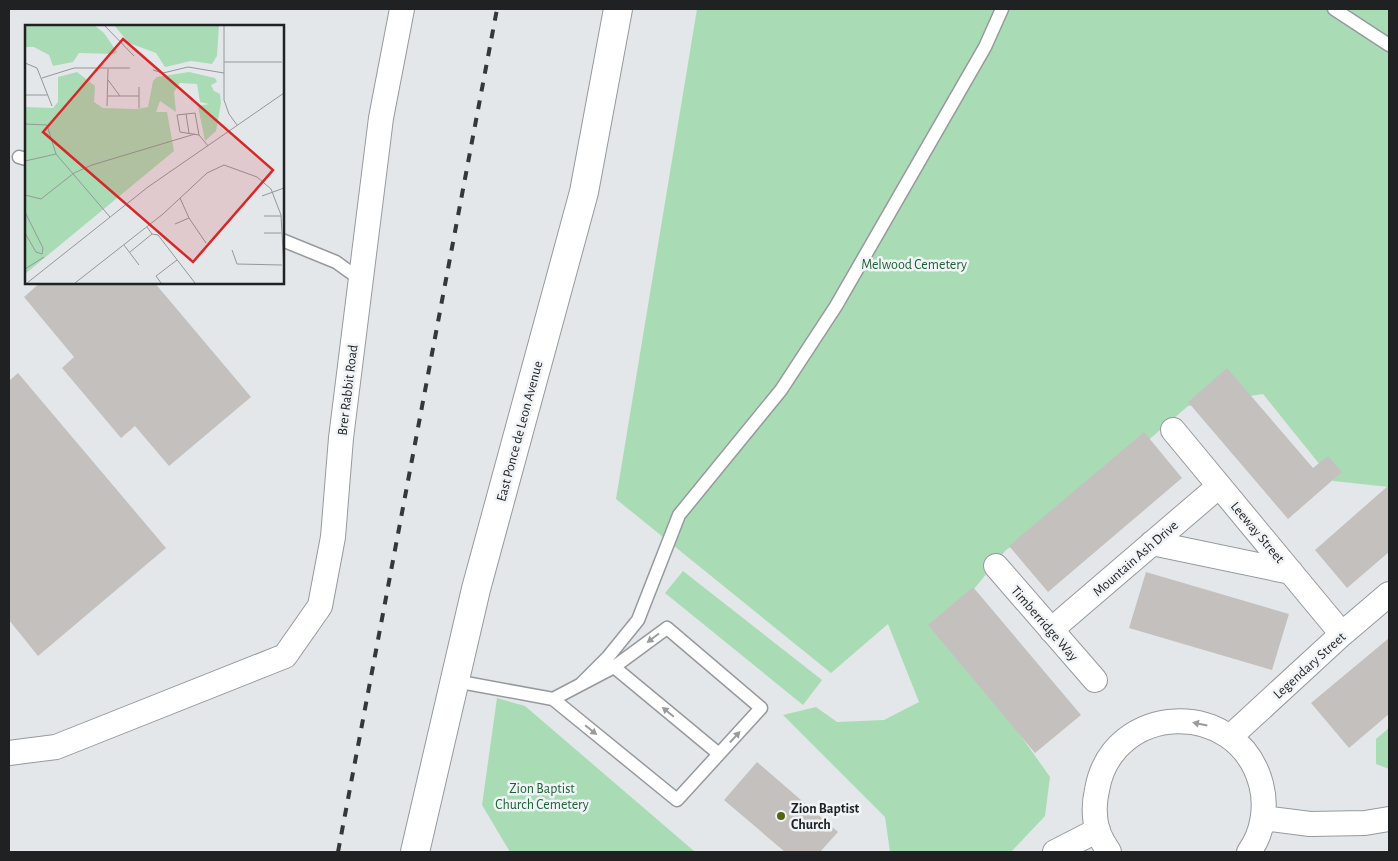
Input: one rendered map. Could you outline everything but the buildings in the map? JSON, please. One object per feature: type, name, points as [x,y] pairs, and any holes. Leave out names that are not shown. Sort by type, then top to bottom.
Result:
[{"type":"main road","name":"East Ponce de Leon Avenue","points":[[414,852],[476,589],[584,192],[618,9]]},
{"type":"street","name":"Brer Rabbit Road","points":[[9,753],[56,747],[285,656],[320,606],[333,537],[340,438],[381,118],[402,9]]},
{"type":"street","name":"Leeway Street","points":[[1173,430],[1342,634]]},
{"type":"street","name":"Mountain Ash Drive","points":[[1051,630],[1219,486]]},
{"type":"street","points":[[1152,543],[1291,572]]},
{"type":"street","name":"Timberridge Way","points":[[996,566],[1095,680]]},
{"type":"street","name":"Legendary Street","points":[[1230,737],[1342,634],[1389,594]]},
{"type":"street","points":[[1109,852],[1098,830],[1094,804],[1099,778],[1111,754],[1130,736],[1154,724],[1180,720],[1206,725],[1230,737],[1246,753],[1258,772],[1264,795],[1263,818],[1254,845],[1249,852]]},
{"type":"street","points":[[1263,818],[1310,824],[1365,823],[1389,819]]},
{"type":"street","points":[[1055,852],[1098,830]]},
{"type":"lane","points":[[581,684],[608,657],[638,620],[679,515],[781,390],[836,306],[985,47],[1002,9]]},
{"type":"lane","points":[[1334,9],[1389,44]]},
{"type":"lane","points":[[284,241],[336,262],[361,280]]},
{"type":"lane","points":[[455,681],[553,699],[677,800],[761,708],[667,628],[614,667],[553,699]]},
{"type":"lane","points":[[614,667],[719,754]]},
{"type":"green space","name":"Melwood Cemetery","points":[[697,9],[1389,9],[1389,487],[1333,481],[1263,394],[1188,406],[1066,511],[1006,550],[955,612],[975,671],[1050,777],[1045,816],[1011,852],[890,852],[885,817],[783,715],[816,707],[837,722],[884,720],[919,702],[888,624],[831,673],[616,499]]},
{"type":"green space","points":[[683,571],[822,680],[803,705],[665,593]]},
{"type":"green space","name":"Zion Baptist Church Cemetery","points":[[497,698],[525,706],[694,851],[510,852],[482,805]]},
{"type":"green space","points":[[1389,728],[1389,769],[1376,764],[1376,739]]},
{"type":"railway","points":[[338,852],[497,9]]},
{"type":"place","name":"Zion Baptist Church","points":[[781,816]]}]
